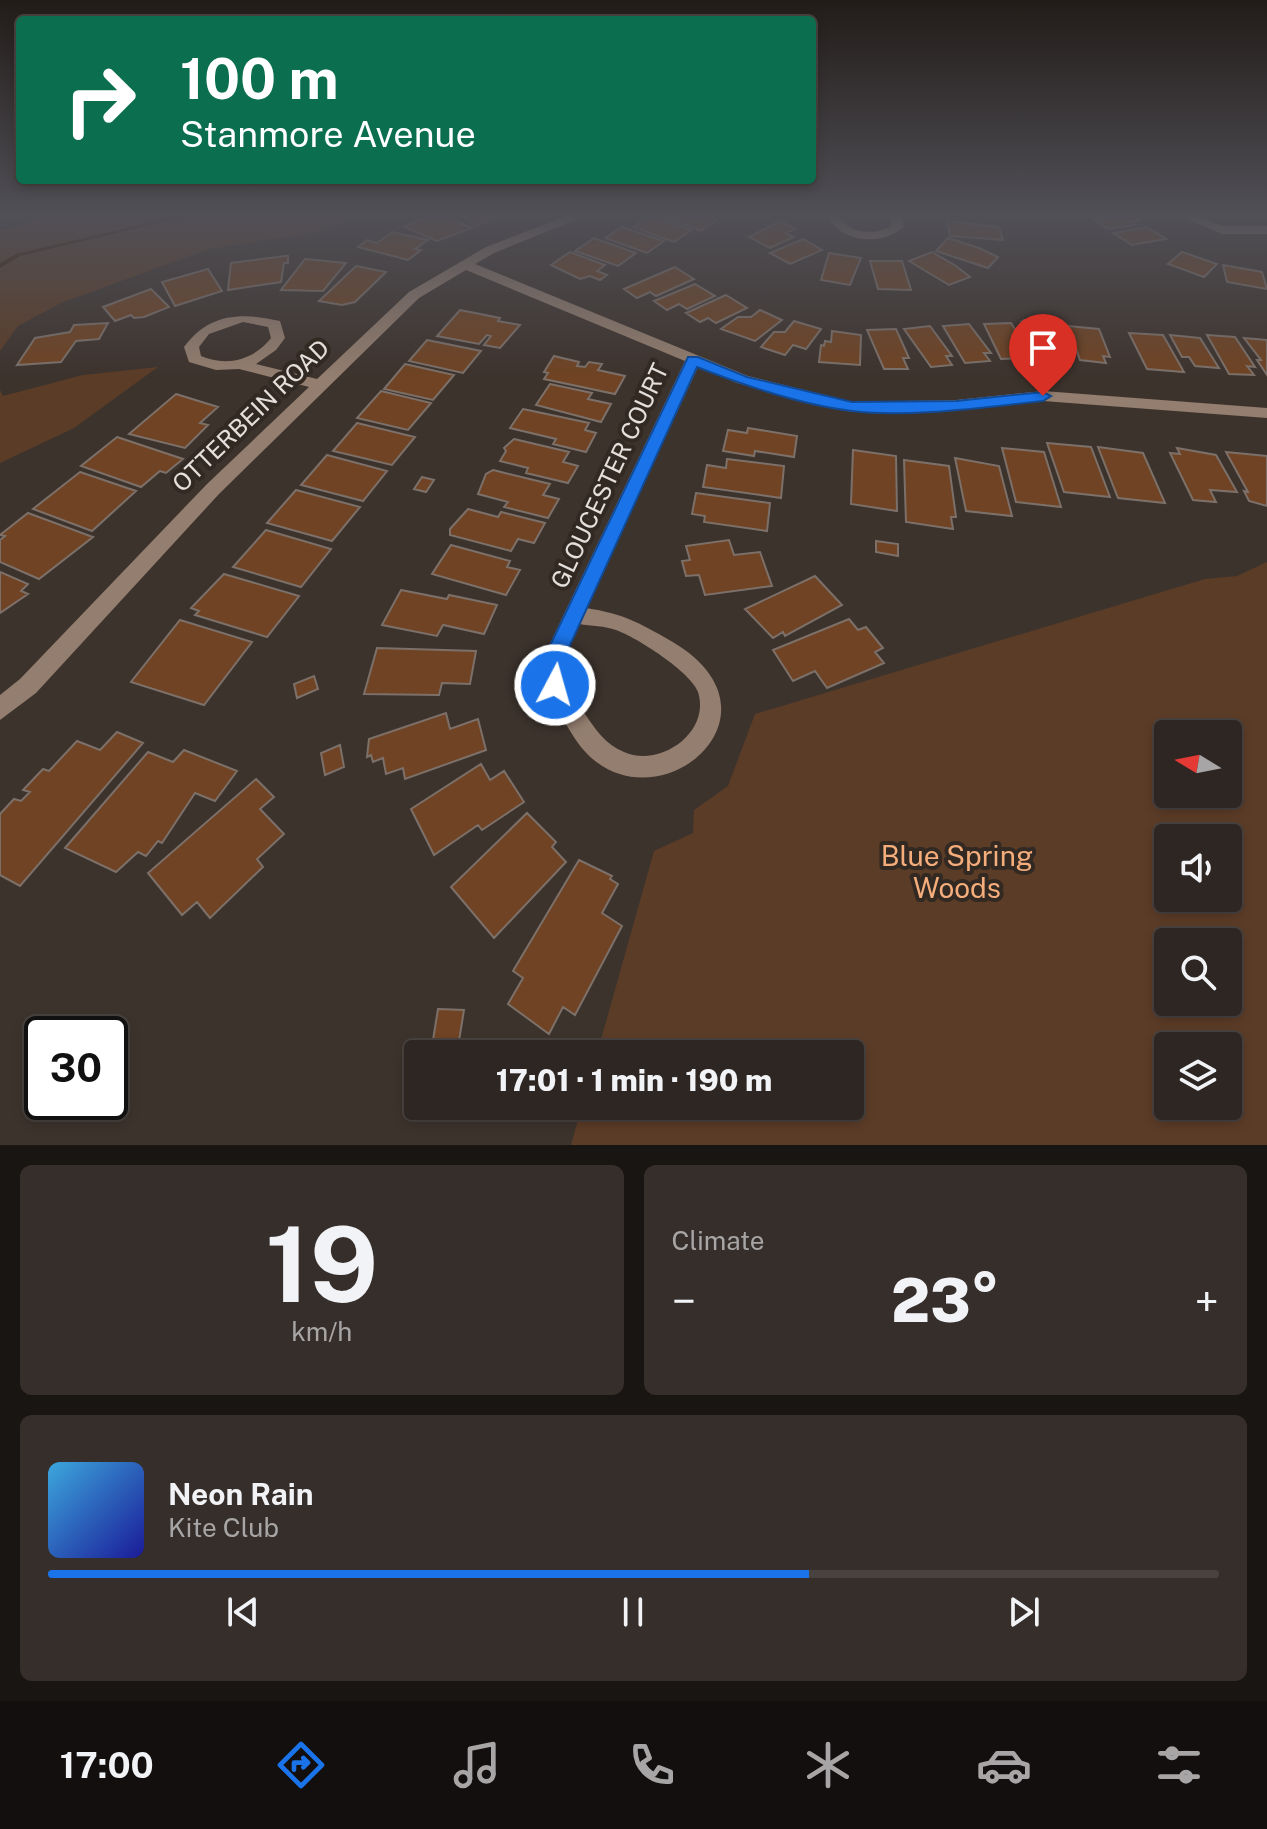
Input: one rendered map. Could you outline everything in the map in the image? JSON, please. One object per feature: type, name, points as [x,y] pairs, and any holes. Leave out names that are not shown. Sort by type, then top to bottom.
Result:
[{"type":"street","name":"OTTERBEIN ROAD","points":[[0,709],[28,686],[213,489],[320,385],[414,295],[455,269]]},
{"type":"street","points":[[477,269],[743,380],[852,407],[942,406],[1043,396],[1267,413]]},
{"type":"street","points":[[238,364],[274,346],[278,338],[275,324],[255,318],[228,320],[204,331],[191,347],[194,359],[202,364],[238,364],[320,385]]},
{"type":"street","name":"GLOUCESTER COURT","points":[[573,614],[621,622],[685,660],[709,689],[709,722],[691,751],[658,766],[622,765],[591,744],[555,685],[555,656],[573,614],[693,360]]},
{"type":"green space","points":[[0,269],[153,269],[61,303],[18,326],[0,351]]},
{"type":"green space","points":[[158,367],[74,428],[0,463],[0,390],[3,396],[83,375]]},
{"type":"green space","name":"Blue Spring Woods","points":[[1267,562],[1267,1145],[571,1145],[578,1120],[864,1120],[864,1040],[601,1040],[654,851],[693,833],[694,810],[728,786],[755,714],[1205,579],[1237,576]]},
{"type":"building","points":[[208,269],[222,291],[175,306],[162,282]]},
{"type":"building","points":[[230,269],[283,269],[281,282],[228,290]]},
{"type":"building","points":[[297,269],[341,269],[323,291],[281,290]]},
{"type":"building","points":[[352,269],[386,272],[355,302],[342,305],[319,301]]},
{"type":"building","points":[[560,269],[599,269],[597,271],[607,275],[600,280],[590,276],[580,279]]},
{"type":"building","points":[[669,269],[679,269],[694,279],[656,296],[650,292],[637,298],[624,289]]},
{"type":"building","points":[[824,269],[856,269],[850,285],[821,280]]},
{"type":"building","points":[[872,269],[905,269],[911,290],[878,289]]},
{"type":"building","points":[[923,269],[960,269],[970,277],[949,285]]},
{"type":"building","points":[[1183,269],[1212,269],[1204,277]]},
{"type":"building","points":[[1224,269],[1248,269],[1262,272],[1267,289],[1227,282]]},
{"type":"building","points":[[695,284],[715,296],[687,309],[679,304],[667,310],[654,301]]},
{"type":"building","points":[[151,289],[169,307],[144,317],[134,318],[131,315],[115,321],[103,307]]},
{"type":"building","points":[[726,295],[747,308],[716,323],[708,318],[700,322],[686,313]]},
{"type":"building","points":[[460,310],[520,325],[500,348],[484,345],[491,336],[487,335],[479,344],[437,336]]},
{"type":"building","points":[[760,310],[782,320],[755,341],[721,329],[738,317],[751,317]]},
{"type":"building","points":[[794,321],[821,329],[806,349],[793,345],[785,355],[761,347],[774,332],[785,332]]},
{"type":"building","points":[[1021,322],[1055,323],[1069,347],[1060,347],[1065,357],[1038,356]]},
{"type":"building","points":[[108,323],[99,339],[76,341],[61,362],[17,365],[35,338],[70,332],[74,325]]},
{"type":"building","points":[[1011,323],[1028,349],[1022,350],[1027,358],[1001,359],[984,324]]},
{"type":"building","points":[[969,324],[991,353],[984,353],[990,361],[965,363],[943,326]]},
{"type":"building","points":[[930,326],[952,356],[946,356],[952,365],[931,367],[904,329]]},
{"type":"building","points":[[1068,326],[1099,329],[1110,357],[1103,356],[1106,363],[1080,360]]},
{"type":"building","points":[[896,329],[909,358],[903,358],[908,369],[884,369],[867,330]]},
{"type":"building","points":[[832,331],[861,335],[860,365],[819,362],[821,345],[824,346],[825,341],[831,342]]},
{"type":"building","points":[[1129,333],[1163,335],[1184,372],[1147,369]]},
{"type":"building","points":[[1170,335],[1200,338],[1219,368],[1195,366],[1189,357],[1182,357]]},
{"type":"building","points":[[1207,335],[1235,337],[1255,367],[1247,366],[1254,375],[1229,374]]},
{"type":"building","points":[[1244,338],[1267,340],[1267,375],[1257,360],[1261,360]]},
{"type":"building","points":[[427,340],[481,351],[463,373],[409,361]]},
{"type":"building","points":[[554,356],[579,362],[577,366],[585,367],[589,362],[602,364],[598,370],[625,376],[615,394],[544,379],[548,373],[544,372]]},
{"type":"building","points":[[405,364],[454,375],[433,400],[384,389]]},
{"type":"building","points":[[550,384],[592,393],[588,399],[611,404],[601,422],[536,405]]},
{"type":"building","points":[[381,391],[431,403],[408,430],[357,418]]},
{"type":"building","points":[[176,394],[218,407],[200,423],[208,425],[185,448],[129,434]]},
{"type":"building","points":[[523,409],[589,423],[585,430],[596,433],[586,452],[553,444],[556,439],[510,428]]},
{"type":"building","points":[[357,423],[415,437],[392,465],[333,451]]},
{"type":"building","points":[[748,428],[797,436],[794,457],[755,451],[754,456],[723,451],[728,430],[747,433]]},
{"type":"building","points":[[117,437],[183,459],[166,473],[160,471],[141,487],[81,466]]},
{"type":"building","points":[[514,439],[569,452],[563,462],[578,466],[568,483],[526,473],[528,468],[500,461],[506,451],[504,448]]},
{"type":"building","points":[[1047,443],[1091,447],[1110,497],[1064,492]]},
{"type":"building","points":[[1098,447],[1143,453],[1165,503],[1118,498]]},
{"type":"building","points":[[1002,448],[1044,452],[1061,507],[1016,502]]},
{"type":"building","points":[[1177,448],[1216,455],[1237,492],[1210,490],[1216,502],[1193,500],[1170,453],[1180,454]]},
{"type":"building","points":[[853,450],[896,456],[897,511],[851,504]]},
{"type":"building","points":[[1226,452],[1267,456],[1267,506],[1249,501],[1244,491],[1248,492]]},
{"type":"building","points":[[327,455],[387,471],[363,501],[301,485]]},
{"type":"building","points":[[955,458],[999,466],[1012,516],[966,511]]},
{"type":"building","points":[[727,459],[784,466],[781,498],[703,487],[707,465],[726,468]]},
{"type":"building","points":[[904,460],[949,466],[956,517],[951,517],[953,529],[906,522]]},
{"type":"building","points":[[493,470],[550,484],[543,495],[559,499],[548,518],[504,507],[508,502],[478,494],[486,474]]},
{"type":"building","points":[[80,472],[136,491],[92,531],[33,509]]},
{"type":"building","points":[[422,477],[434,480],[426,492],[414,489]]},
{"type":"building","points":[[296,490],[360,507],[332,541],[267,523]]},
{"type":"building","points":[[696,493],[770,503],[767,531],[704,522],[705,516],[692,514]]},
{"type":"building","points":[[468,509],[498,517],[501,512],[545,523],[534,543],[518,539],[511,551],[450,535],[450,529]]},
{"type":"building","points":[[28,513],[93,537],[39,579],[0,562],[0,540],[5,536],[0,535]]},
{"type":"building","points":[[266,530],[331,549],[301,587],[233,567]]},
{"type":"building","points":[[729,540],[734,555],[760,552],[772,586],[705,595],[699,575],[686,576],[682,561],[690,560],[686,546]]},
{"type":"building","points":[[876,541],[898,544],[898,556],[876,552]]},
{"type":"building","points":[[451,545],[510,561],[507,567],[520,570],[506,595],[432,574]]},
{"type":"building","points":[[0,572],[28,584],[21,591],[28,594],[0,613]]},
{"type":"building","points":[[224,574],[299,596],[267,637],[195,615],[199,611],[191,608]]},
{"type":"building","points":[[815,576],[842,605],[785,636],[783,632],[773,638],[745,609]]},
{"type":"building","points":[[401,590],[447,599],[449,595],[497,605],[484,634],[443,625],[437,636],[382,625]]},
{"type":"building","points":[[849,619],[858,630],[866,627],[883,648],[875,652],[884,663],[827,688],[815,671],[793,681],[773,650]]},
{"type":"building","points":[[180,620],[252,642],[204,705],[131,682]]},
{"type":"building","points":[[377,648],[476,651],[470,684],[442,683],[439,695],[364,694]]},
{"type":"building","points":[[314,676],[318,689],[297,698],[294,684]]},
{"type":"building","points":[[446,713],[450,729],[478,719],[486,750],[405,779],[403,768],[386,774],[383,758],[373,762],[371,755],[367,757],[369,739]]},
{"type":"building","points":[[117,732],[143,743],[20,886],[0,875],[0,814],[14,799],[21,801],[30,792],[23,790],[43,769],[49,771],[77,741],[100,750]]},
{"type":"building","points":[[340,745],[344,767],[325,775],[321,753]]},
{"type":"building","points":[[184,750],[237,771],[215,801],[195,793],[162,843],[158,841],[146,856],[138,852],[116,872],[65,848],[148,752],[173,762]]},
{"type":"building","points":[[481,764],[490,780],[504,771],[524,802],[482,830],[478,825],[434,855],[411,809]]},
{"type":"building","points":[[256,779],[274,797],[260,809],[284,834],[257,859],[263,867],[210,918],[197,902],[182,915],[148,873]]},
{"type":"building","points":[[527,813],[556,842],[552,847],[566,862],[494,938],[451,887]]},
{"type":"building","points":[[579,860],[612,876],[610,879],[618,884],[602,913],[622,926],[575,1015],[563,1007],[549,1034],[508,1004],[523,978],[513,971]]},
{"type":"building","points":[[438,1009],[464,1010],[459,1040],[433,1040]]},
{"type":"route","points":[[555,685],[555,656],[693,360],[743,380],[852,407],[956,405],[1043,396]]}]
